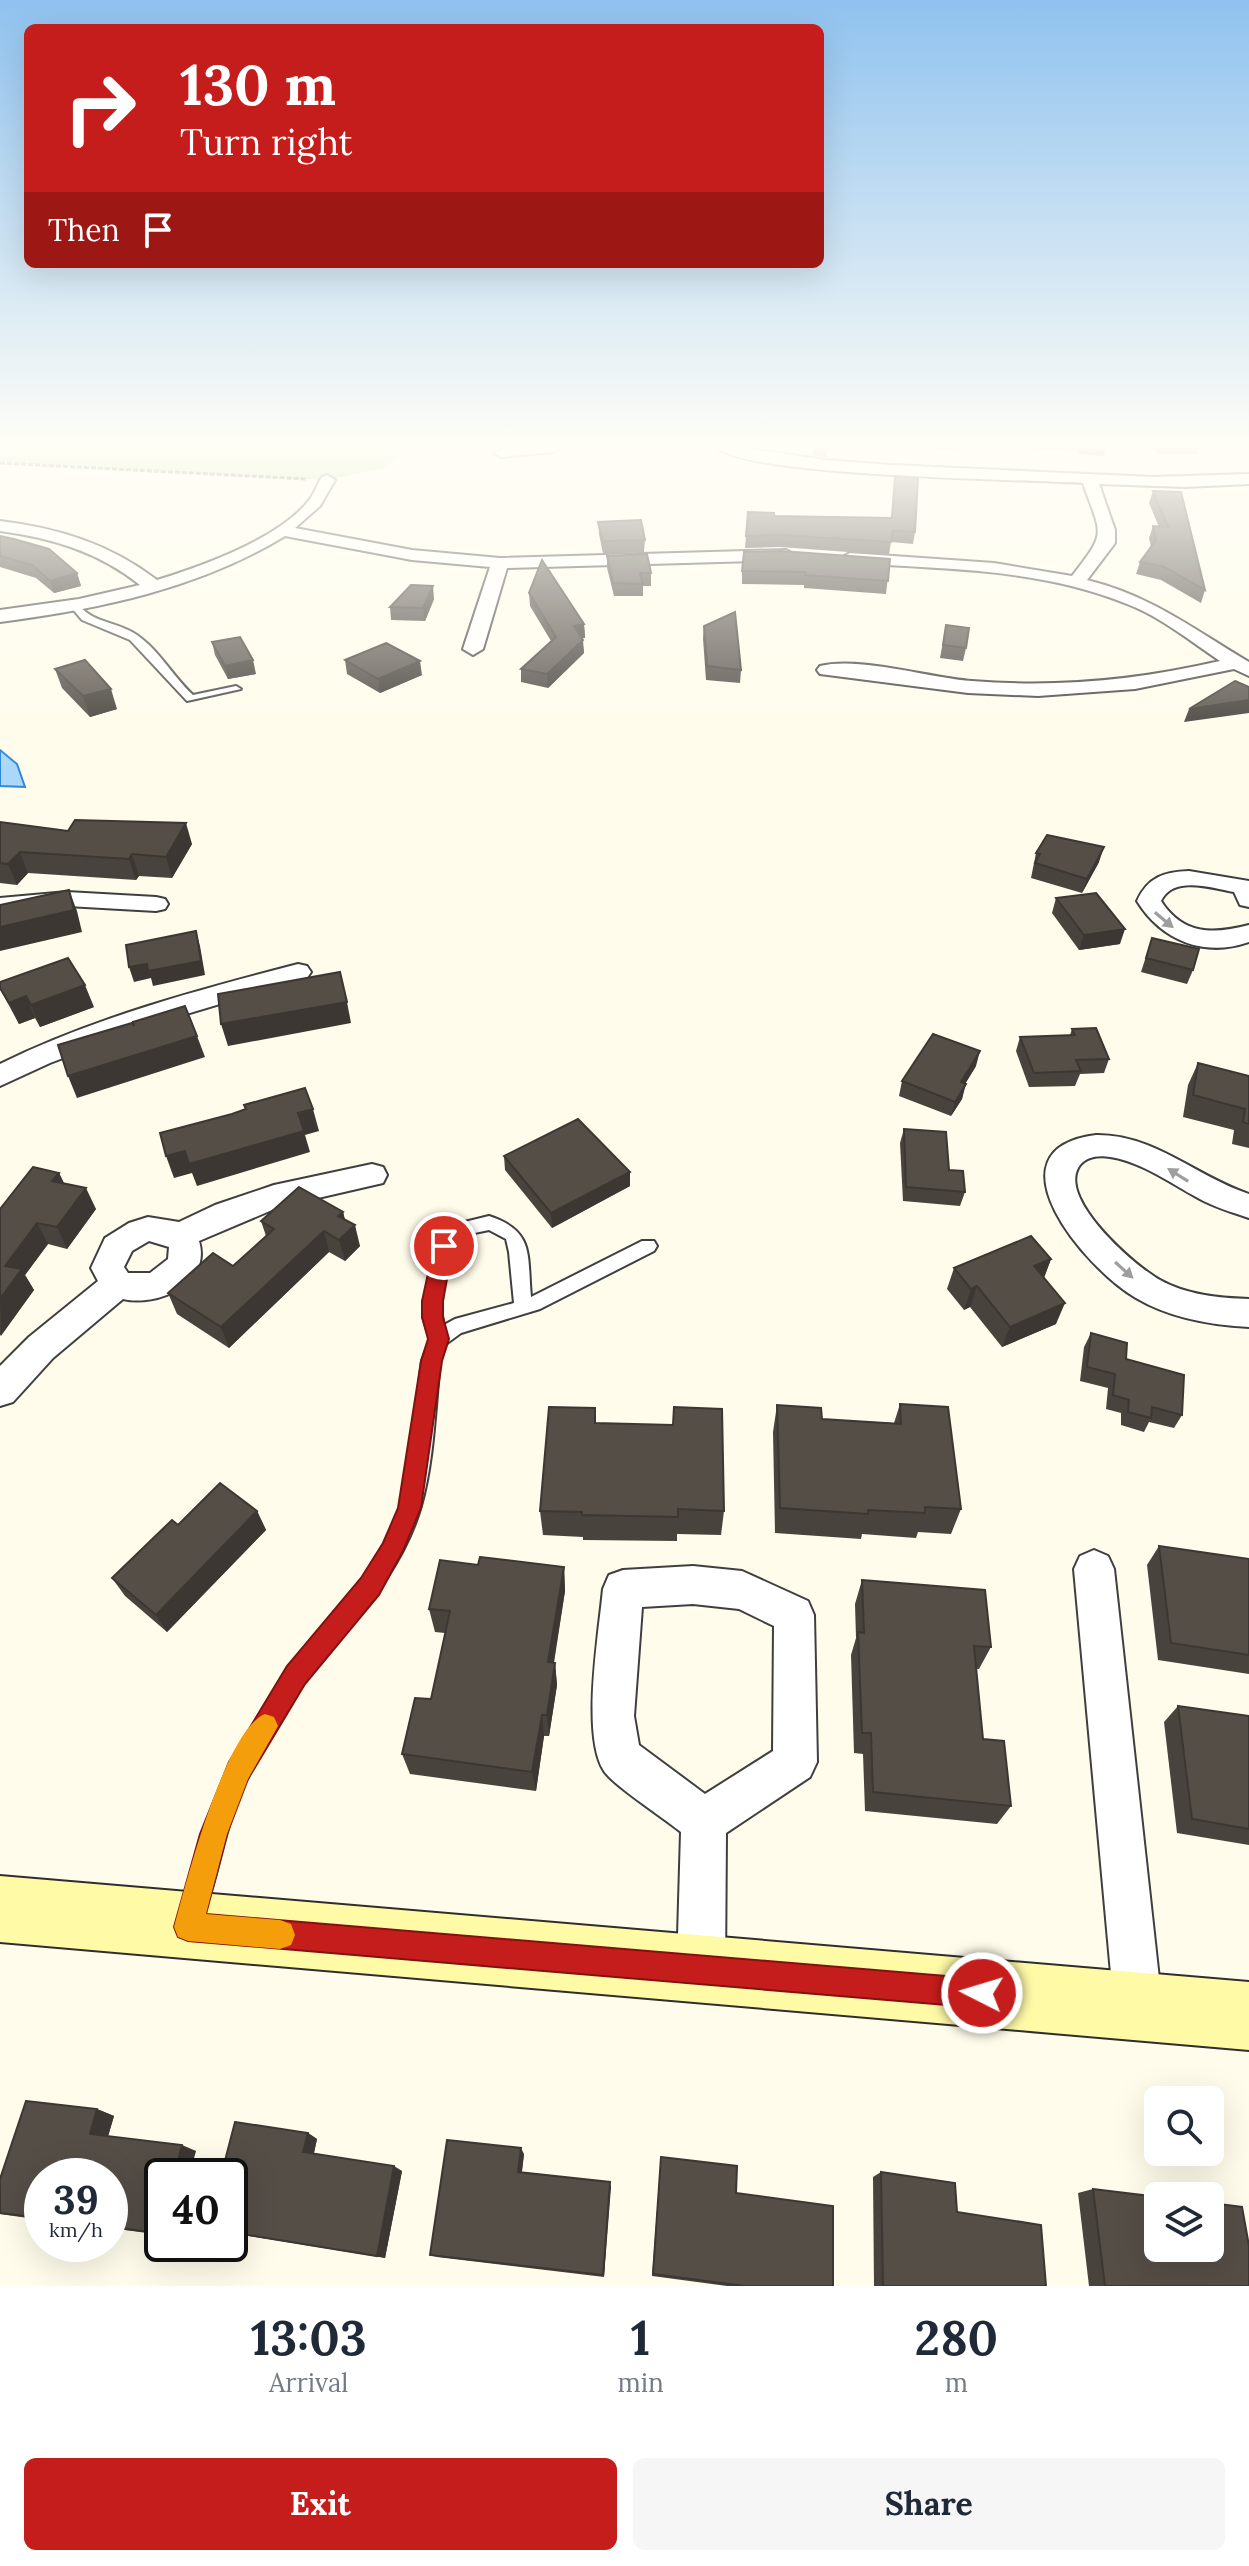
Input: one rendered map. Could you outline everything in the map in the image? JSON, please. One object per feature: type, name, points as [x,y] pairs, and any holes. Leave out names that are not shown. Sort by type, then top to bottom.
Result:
[{"type":"street","points":[[105,555],[153,586]]},
{"type":"street","points":[[0,616],[74,605],[153,586],[235,555]]},
{"type":"street","points":[[410,555],[500,563],[571,563],[713,555]]},
{"type":"street","points":[[777,555],[801,555]]},
{"type":"street","points":[[1077,581],[1098,555]]},
{"type":"street","points":[[825,556],[1011,572],[1077,581],[1155,610],[1242,666]]},
{"type":"street","points":[[473,649],[500,563]]},
{"type":"street","points":[[827,670],[876,673],[965,687],[1067,691],[1147,684],[1242,666]]},
{"type":"street","points":[[1247,891],[1193,879],[1171,880],[1151,891],[1149,901],[1162,921],[1188,935],[1225,940],[1249,933]]},
{"type":"street","points":[[0,905],[67,899],[156,904]]},
{"type":"street","points":[[0,1076],[40,1056],[143,1018],[298,972]]},
{"type":"street","points":[[1249,1206],[1192,1184],[1130,1149],[1090,1146],[1072,1152],[1060,1167],[1058,1181],[1064,1202],[1091,1238],[1127,1274],[1167,1298],[1205,1309],[1249,1313]]},
{"type":"street","points":[[181,1236],[203,1223],[285,1193],[372,1175]]},
{"type":"street","points":[[148,1229],[172,1231],[181,1236],[187,1254],[177,1274],[166,1282],[140,1290],[117,1284],[110,1277],[107,1268],[114,1248],[124,1240],[148,1229]]},
{"type":"street","points":[[0,1391],[21,1364],[117,1284]]},
{"type":"street","points":[[1094,1569],[1138,2006]]},
{"type":"street","points":[[693,1585],[742,1590],[794,1615],[795,1762],[704,1821],[620,1757],[613,1716],[623,1589],[693,1585]]},
{"type":"street","points":[[701,1970],[704,1821]]},
{"type":"street","points":[[1,1912],[1249,2016]]},
{"type":"lane","points":[[74,605],[78,614],[88,620],[134,637],[191,699],[236,689]]},
{"type":"lane","points":[[439,1339],[432,1317],[433,1301],[444,1246],[454,1231],[489,1223],[504,1228],[513,1236],[518,1252],[523,1307]]},
{"type":"lane","points":[[188,1927],[214,1834],[238,1772],[296,1675],[370,1587],[391,1551],[410,1508],[431,1361],[439,1339],[455,1327],[523,1307],[648,1246]]},
{"type":"water","points":[[0,750],[17,764],[25,787],[0,786]]},
{"type":"building","points":[[56,555],[77,573],[50,581],[32,565],[0,556]]},
{"type":"building","points":[[647,555],[651,573],[640,573],[643,584],[613,583],[607,556]]},
{"type":"building","points":[[744,555],[831,555],[890,559],[888,581],[805,575],[806,572],[742,571]]},
{"type":"building","points":[[1145,555],[1196,555],[1205,590],[1164,567],[1140,562]]},
{"type":"building","points":[[542,560],[584,624],[574,626],[583,640],[547,674],[521,669],[556,637],[529,593]]},
{"type":"building","points":[[411,585],[433,586],[423,608],[390,607]]},
{"type":"building","points":[[735,612],[741,670],[707,666],[704,626]]},
{"type":"building","points":[[946,625],[969,628],[966,648],[943,645]]},
{"type":"building","points":[[240,637],[253,660],[225,666],[212,642]]},
{"type":"building","points":[[386,643],[420,661],[378,679],[345,660]]},
{"type":"building","points":[[85,660],[111,689],[83,696],[55,669]]},
{"type":"building","points":[[1235,681],[1249,687],[1249,700],[1189,709]]},
{"type":"building","points":[[75,820],[186,823],[166,857],[132,854],[129,859],[20,852],[8,864],[0,863],[0,822],[68,831]]},
{"type":"building","points":[[1047,835],[1104,847],[1087,879],[1035,863],[1040,854],[1036,853]]},
{"type":"building","points":[[69,890],[74,910],[0,927],[0,905]]},
{"type":"building","points":[[1096,893],[1125,929],[1084,935],[1056,898]]},
{"type":"building","points":[[196,931],[201,961],[148,971],[147,964],[129,967],[126,945]]},
{"type":"building","points":[[1152,938],[1199,949],[1193,970],[1146,958]]},
{"type":"building","points":[[68,958],[85,985],[31,1005],[26,996],[9,1003],[0,988],[0,982]]},
{"type":"building","points":[[340,972],[347,1002],[221,1024],[218,994]]},
{"type":"building","points":[[185,1006],[197,1036],[68,1076],[58,1045],[132,1023],[134,1026],[133,1022]]},
{"type":"building","points":[[1096,1028],[1109,1059],[1076,1060],[1081,1071],[1034,1073],[1020,1037],[1075,1035],[1072,1029]]},
{"type":"building","points":[[933,1034],[980,1051],[961,1082],[966,1084],[955,1102],[902,1081]]},
{"type":"building","points":[[1198,1063],[1249,1076],[1249,1124],[1243,1122],[1245,1109],[1193,1095]]},
{"type":"building","points":[[305,1088],[313,1109],[298,1113],[304,1131],[189,1164],[185,1151],[166,1156],[160,1133],[232,1114],[246,1109],[244,1105]]},
{"type":"building","points":[[578,1119],[630,1172],[551,1213],[504,1156]]},
{"type":"building","points":[[904,1129],[946,1132],[949,1170],[963,1171],[965,1192],[906,1187]]},
{"type":"building","points":[[33,1167],[59,1173],[52,1181],[86,1188],[57,1227],[37,1223],[5,1266],[22,1269],[0,1299],[0,1209]]},
{"type":"building","points":[[299,1187],[343,1212],[338,1216],[355,1225],[339,1240],[324,1231],[221,1327],[168,1293],[213,1253],[233,1266],[274,1229],[261,1221]]},
{"type":"building","points":[[1031,1236],[1051,1259],[1034,1266],[1065,1303],[1010,1327],[977,1286],[971,1289],[954,1268]]},
{"type":"building","points":[[1091,1333],[1127,1343],[1126,1359],[1184,1375],[1182,1415],[1152,1407],[1151,1418],[1128,1412],[1129,1400],[1113,1395],[1115,1374],[1087,1367]]},
{"type":"building","points":[[900,1404],[948,1407],[961,1509],[925,1507],[925,1513],[868,1510],[868,1514],[780,1508],[777,1405],[821,1408],[822,1419],[901,1424]]},
{"type":"building","points":[[549,1407],[595,1408],[595,1423],[673,1425],[674,1407],[722,1409],[724,1511],[678,1509],[678,1517],[540,1511]]},
{"type":"building","points":[[220,1483],[257,1511],[156,1615],[112,1578],[172,1520],[178,1525]]},
{"type":"building","points":[[1159,1546],[1249,1559],[1249,1655],[1171,1643]]},
{"type":"building","points":[[480,1557],[564,1567],[548,1662],[555,1663],[547,1715],[542,1715],[532,1772],[402,1754],[415,1698],[431,1699],[450,1611],[429,1609],[440,1560],[478,1565]]},
{"type":"building","points":[[862,1580],[985,1590],[991,1647],[974,1646],[983,1739],[1004,1741],[1011,1806],[873,1792],[871,1733],[862,1733],[858,1632],[864,1633]]},
{"type":"building","points":[[1178,1706],[1249,1716],[1249,1829],[1192,1819]]},
{"type":"building","points":[[26,2101],[97,2109],[90,2134],[182,2145],[179,2158],[144,2158],[144,2231],[128,2229],[128,2158],[24,2158],[24,2216],[0,2213],[0,2179]]},
{"type":"building","points":[[235,2122],[308,2133],[303,2152],[394,2166],[377,2256],[248,2235],[248,2158],[226,2158]]},
{"type":"building","points":[[447,2140],[521,2148],[518,2172],[610,2182],[603,2275],[430,2255]]},
{"type":"building","points":[[661,2157],[737,2166],[736,2193],[833,2206],[833,2286],[744,2286],[653,2274]]},
{"type":"building","points":[[881,2172],[955,2183],[957,2212],[1041,2225],[1046,2286],[883,2286]]},
{"type":"building","points":[[1093,2189],[1144,2195],[1144,2262],[1224,2262],[1224,2205],[1242,2207],[1249,2246],[1249,2286],[1105,2286]]},
{"type":"slow traffic","points":[[265,1726],[238,1772],[214,1834],[188,1927],[280,1935]]},
{"type":"route","points":[[444,1246],[432,1317],[439,1339],[431,1361],[428,1401],[410,1508],[391,1551],[370,1587],[296,1675],[238,1772],[214,1834],[188,1927],[982,1993]]}]
